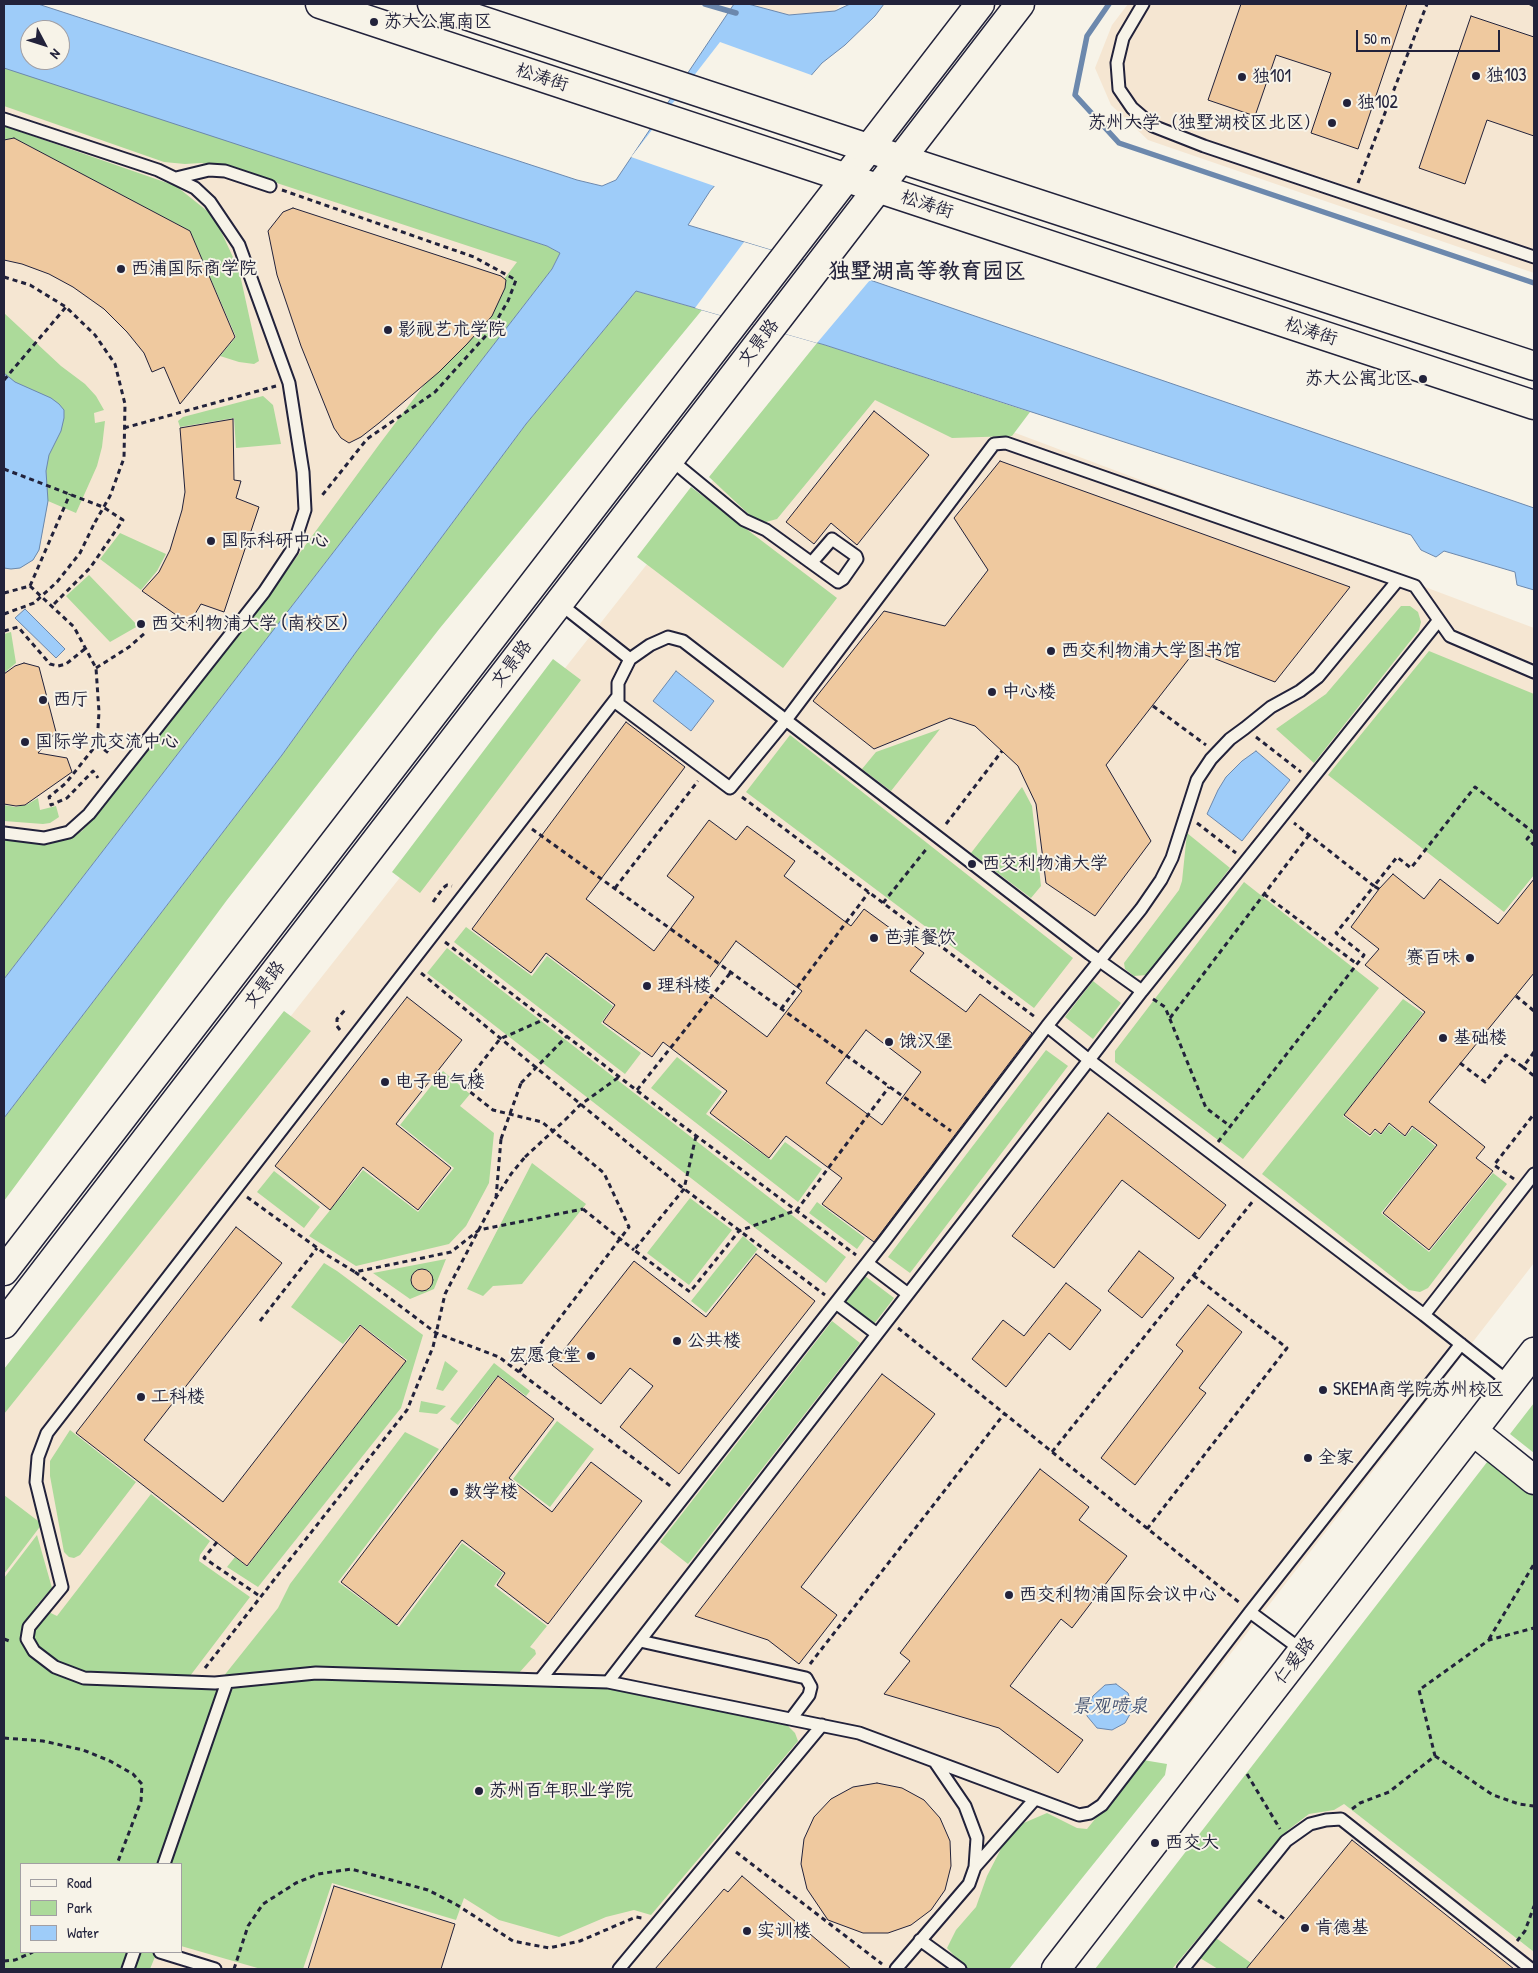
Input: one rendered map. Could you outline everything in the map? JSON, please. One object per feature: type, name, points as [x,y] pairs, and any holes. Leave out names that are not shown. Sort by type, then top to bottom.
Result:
[{"type":"main road","name":"松涛街","points":[[320,4],[1534,406]]},
{"type":"main road","name":"松涛街","points":[[432,4],[1534,366]]},
{"type":"main road","name":"文景路","points":[[4,1271],[980,4]]},
{"type":"main road","name":"文景路","points":[[4,1324],[1020,4]]},
{"type":"main road","name":"仁爱路","points":[[1056,1969],[1534,1352]]},
{"type":"main road","points":[[1473,1431],[1534,1480]]},
{"type":"lane","points":[[1143,4],[1123,38],[1117,63],[1119,89],[1132,108],[1153,126],[1204,146],[1534,257]]},
{"type":"lane","points":[[4,119],[158,170],[195,188],[210,202],[240,245],[289,383],[303,472],[305,510],[292,550],[264,592],[89,814],[69,832],[44,838],[4,833]]},
{"type":"lane","points":[[176,178],[209,170],[226,171],[270,186]]},
{"type":"lane","points":[[1142,991],[936,836],[786,720],[683,641],[668,637],[650,645],[630,659],[618,683],[618,704],[730,788],[786,720],[994,444],[1006,443],[1415,586],[1450,636],[1534,672]]},
{"type":"lane","points":[[670,459],[744,520],[766,530],[813,564]]},
{"type":"lane","points":[[541,1680],[836,1303],[1047,1026],[1141,909],[1161,880],[1172,858],[1197,780],[1217,753],[1244,728],[1271,707],[1300,691],[1318,677],[1398,580]]},
{"type":"lane","points":[[559,603],[630,659]]},
{"type":"lane","points":[[608,1682],[1142,991],[1439,620]]},
{"type":"lane","points":[[618,696],[48,1433],[38,1457],[36,1482],[62,1587],[29,1627],[27,1639],[34,1651],[55,1666],[84,1678],[227,1682],[316,1673],[608,1682],[859,1733],[1079,1815],[1090,1813],[1102,1805],[1250,1612],[1461,1344]]},
{"type":"lane","points":[[1047,1026],[1510,1383]]},
{"type":"lane","points":[[1424,1315],[1534,1174]]},
{"type":"lane","points":[[867,1262],[908,1294]]},
{"type":"lane","points":[[836,1303],[877,1334]]},
{"type":"lane","points":[[1250,1612],[1303,1651]]},
{"type":"lane","points":[[640,1641],[806,1678],[811,1687],[809,1695],[791,1719]]},
{"type":"lane","points":[[164,1863],[227,1682]]},
{"type":"lane","points":[[618,1969],[822,1725]]},
{"type":"lane","points":[[935,1762],[965,1806],[977,1838],[976,1867]]},
{"type":"lane","points":[[896,1969],[969,1884],[976,1867],[1035,1798]]},
{"type":"lane","points":[[1183,1969],[1286,1841],[1310,1824],[1341,1819],[1531,1969]]},
{"type":"lane","points":[[920,1940],[956,1968]]},
{"type":"lane","points":[[128,1969],[134,1953]]},
{"type":"lane","points":[[163,1953],[215,1969]]},
{"type":"path","points":[[1353,196],[1427,4]]},
{"type":"path","points":[[1530,4],[1534,6]]},
{"type":"path","points":[[270,186],[474,257],[516,280],[508,301],[491,330],[435,392],[368,439],[302,521]]},
{"type":"path","points":[[4,277],[30,285],[66,307],[95,334],[115,364],[124,404],[124,458],[110,496],[80,553],[57,582],[34,603],[4,614]]},
{"type":"path","points":[[4,380],[66,307]]},
{"type":"path","points":[[124,428],[289,383]]},
{"type":"path","points":[[4,469],[103,507],[123,520],[91,569],[52,606]]},
{"type":"path","points":[[30,586],[70,494]]},
{"type":"path","points":[[4,593],[30,586]]},
{"type":"path","points":[[30,586],[74,626],[96,668],[99,712],[97,744],[66,783],[49,797],[50,805],[66,798],[93,771],[108,790]]},
{"type":"path","points":[[4,631],[18,627],[50,664],[58,666],[66,664],[86,648]]},
{"type":"path","points":[[96,668],[129,647],[145,633]]},
{"type":"path","points":[[1153,706],[1217,753]]},
{"type":"path","points":[[1244,728],[1311,780]]},
{"type":"path","points":[[97,744],[110,754]]},
{"type":"path","points":[[883,903],[1002,751]]},
{"type":"path","points":[[615,888],[706,771]]},
{"type":"path","points":[[1210,1152],[1364,955],[1336,933],[1397,857],[1411,868],[1475,787],[1533,832],[1527,839],[1534,845]]},
{"type":"path","points":[[730,788],[1047,1026]]},
{"type":"path","points":[[1185,814],[1246,861]]},
{"type":"path","points":[[1283,815],[1379,889]]},
{"type":"path","points":[[521,821],[961,1139]]},
{"type":"path","points":[[1170,1018],[1309,835]]},
{"type":"path","points":[[781,1009],[869,892]]},
{"type":"path","points":[[1264,894],[1357,964]]},
{"type":"path","points":[[434,933],[696,1136],[867,1262]]},
{"type":"path","points":[[410,964],[580,1106],[684,1189],[836,1303]]},
{"type":"path","points":[[637,1090],[731,972]]},
{"type":"path","points":[[1142,991],[1165,1007],[1206,1108],[1230,1126]]},
{"type":"path","points":[[1516,996],[1534,1010]]},
{"type":"path","points":[[519,1372],[629,1227],[604,1173],[542,1122],[493,1110],[469,1091],[470,1076],[500,1039],[545,1019]]},
{"type":"path","points":[[495,1199],[501,1139],[521,1083],[567,1036]]},
{"type":"path","points":[[1523,1067],[1534,1052]]},
{"type":"path","points":[[1460,1063],[1485,1082],[1506,1055],[1534,1076]]},
{"type":"path","points":[[194,1682],[407,1410],[433,1347],[445,1294],[495,1199],[511,1174],[525,1157],[580,1106],[619,1077]]},
{"type":"path","points":[[355,1272],[451,1252],[479,1230],[583,1209],[690,1292],[739,1231],[797,1210],[889,1086]]},
{"type":"path","points":[[1524,1187],[1494,1165],[1534,1114]]},
{"type":"path","points":[[634,1250],[684,1189],[696,1136]]},
{"type":"path","points":[[236,1189],[317,1248],[355,1272],[436,1333],[499,1357],[684,1497]]},
{"type":"path","points":[[1052,1452],[1261,1191]]},
{"type":"path","points":[[260,1321],[317,1248]]},
{"type":"path","points":[[1147,1529],[1287,1348],[1193,1275]]},
{"type":"path","points":[[888,1320],[1250,1612]]},
{"type":"path","points":[[800,1677],[1004,1414]]},
{"type":"path","points":[[216,1542],[204,1558],[261,1597]]},
{"type":"path","points":[[1489,1640],[1534,1564]]},
{"type":"path","points":[[1534,1628],[1489,1640],[1419,1690],[1435,1756],[1493,1794],[1519,1804],[1534,1806]]},
{"type":"path","points":[[4,1738],[43,1741],[83,1750],[110,1760],[133,1774],[142,1784],[141,1801],[117,1863]]},
{"type":"path","points":[[1341,1819],[1360,1803],[1389,1792],[1435,1756]]},
{"type":"path","points":[[1247,1774],[1286,1841]]},
{"type":"path","points":[[724,1842],[888,1969]]},
{"type":"path","points":[[234,1969],[248,1926],[263,1904],[296,1883],[318,1874],[351,1869],[428,1890],[457,1905],[513,1941],[549,1948],[580,1941],[636,1917],[657,1923]]},
{"type":"path","points":[[1266,1905],[1286,1920]]},
{"type":"path","points":[[1525,1931],[1534,1906]]},
{"type":"path","points":[[4,1961],[15,1960],[31,1953]]},
{"type":"shaded area","points":[[748,4],[841,4],[835,11],[787,15]]},
{"type":"shaded area","name":"苏州大学（独墅湖校区北区）","points":[[1128,4],[1534,4],[1534,273],[1148,140],[1111,105],[1095,68],[1112,25]]},
{"type":"shaded area","name":"西交利物浦大学 (南校区)","points":[[4,90],[552,269],[4,979]]},
{"type":"shaded area","name":"西交利物浦大学","points":[[811,356],[1534,628],[1534,1263],[1255,1623],[980,1969],[4,1969],[4,1380]]},
{"type":"shaded area","points":[[1275,1750],[1534,1952],[1534,1969],[1109,1969]]},
{"type":"green space","points":[[4,62],[20,67],[20,70],[28,70],[547,246],[560,253],[552,269],[4,979],[4,840],[47,845],[69,838],[82,831],[255,614],[381,442],[517,262],[222,165],[164,162],[4,106]]},
{"type":"green space","points":[[4,126],[176,186],[211,214],[239,270],[259,361],[254,364],[220,356],[236,337],[190,231],[14,138],[4,140]]},
{"type":"green space","points":[[636,291],[702,310],[440,628],[227,900],[4,1201],[4,1118],[282,755],[356,652],[526,424]]},
{"type":"green space","points":[[4,313],[61,366],[85,384],[96,396],[104,410],[94,413],[95,423],[105,421],[102,447],[97,466],[76,513],[48,501],[39,550],[33,560],[20,568],[11,569],[4,568]]},
{"type":"green space","points":[[817,343],[1030,412],[1012,436],[952,438],[875,400],[777,519],[766,522],[754,519],[709,477]]},
{"type":"green space","points":[[263,396],[273,405],[281,444],[236,448],[234,418],[180,427],[178,421],[183,417]]},
{"type":"green space","points":[[691,487],[837,598],[783,668],[637,557]]},
{"type":"green space","points":[[120,533],[166,554],[157,571],[141,590],[100,559]]},
{"type":"green space","points":[[89,575],[138,626],[110,642],[66,596]]},
{"type":"green space","points":[[1401,606],[1410,606],[1418,612],[1421,622],[1419,630],[1314,763],[1276,729],[1326,694]]},
{"type":"green space","points":[[11,632],[16,663],[4,673],[4,634]]},
{"type":"green space","points":[[1429,651],[1534,694],[1534,875],[1504,912],[1328,775]]},
{"type":"green space","points":[[553,659],[581,680],[420,893],[392,872]]},
{"type":"green space","points":[[940,729],[891,791],[862,769],[876,752]]},
{"type":"green space","points":[[790,735],[1073,958],[1034,1008],[746,792]]},
{"type":"green space","points":[[1022,787],[1032,806],[1041,886],[1031,898],[971,853]]},
{"type":"green space","points":[[38,798],[40,810],[56,806],[59,817],[50,823],[43,824],[4,821],[4,805],[15,807],[26,805]]},
{"type":"green space","points":[[1187,833],[1230,868],[1147,975],[1134,976],[1125,969],[1124,963],[1179,890],[1182,881]]},
{"type":"green space","points":[[1244,882],[1379,988],[1243,1159],[1115,1062],[1115,1051]]},
{"type":"green space","points":[[466,927],[532,976],[547,956],[613,1006],[601,1023],[641,1053],[625,1074],[454,942]]},
{"type":"green space","points":[[447,948],[846,1257],[826,1283],[427,973]]},
{"type":"green space","points":[[1093,981],[1121,1003],[1093,1039],[1065,1017]]},
{"type":"green space","points":[[1403,999],[1423,1013],[1343,1116],[1370,1137],[1375,1131],[1381,1135],[1389,1125],[1405,1137],[1413,1128],[1435,1146],[1381,1213],[1429,1252],[1493,1173],[1507,1184],[1428,1288],[1420,1292],[1409,1290],[1262,1174]]},
{"type":"green space","points":[[284,1011],[311,1031],[4,1414],[4,1369]]},
{"type":"green space","points":[[1046,1050],[1068,1066],[910,1273],[888,1257]]},
{"type":"green space","points":[[677,1057],[722,1092],[706,1114],[771,1160],[785,1142],[822,1169],[798,1202],[651,1088]]},
{"type":"green space","points":[[443,1071],[470,1094],[460,1106],[494,1133],[489,1183],[466,1226],[449,1244],[356,1266],[309,1236],[363,1170],[418,1212],[454,1168],[400,1125]]},
{"type":"green space","points":[[532,1163],[586,1204],[522,1284],[493,1286],[483,1296],[467,1289]]},
{"type":"green space","points":[[274,1171],[320,1207],[304,1228],[257,1192]]},
{"type":"green space","points":[[690,1198],[732,1230],[689,1285],[647,1253]]},
{"type":"green space","points":[[817,1202],[865,1238],[857,1249],[809,1213]]},
{"type":"green space","points":[[743,1236],[758,1249],[706,1313],[691,1301]]},
{"type":"green space","points":[[446,1259],[434,1289],[410,1299],[373,1273]]},
{"type":"green space","points":[[324,1263],[423,1335],[401,1408],[258,1587],[227,1567],[235,1557],[247,1567],[407,1360],[360,1324],[343,1344],[291,1307]]},
{"type":"green space","points":[[865,1276],[894,1298],[874,1324],[845,1303]]},
{"type":"green space","points":[[832,1321],[860,1343],[688,1564],[660,1542]]},
{"type":"green space","points":[[445,1361],[458,1371],[443,1391],[436,1389]]},
{"type":"green space","points":[[494,1363],[530,1391],[526,1396],[498,1375],[458,1425],[450,1419]]},
{"type":"green space","points":[[421,1401],[446,1406],[437,1414],[419,1412]]},
{"type":"green space","points":[[1534,1403],[1534,1453],[1510,1434]]},
{"type":"green space","points":[[557,1421],[594,1449],[550,1507],[513,1479]]},
{"type":"green space","points":[[70,1430],[136,1482],[80,1555],[74,1558],[69,1557],[64,1552],[50,1476],[50,1461]]},
{"type":"green space","name":"苏州百年职业学院","points":[[405,1432],[439,1449],[338,1582],[399,1627],[462,1543],[503,1573],[494,1586],[547,1626],[530,1647],[535,1650],[536,1654],[518,1674],[579,1687],[608,1689],[787,1725],[795,1733],[798,1741],[651,1915],[634,1910],[606,1917],[559,1937],[499,1920],[464,1898],[456,1920],[332,1883],[303,1969],[261,1969],[182,1946],[182,1863],[20,1863],[20,1953],[157,1953],[150,1969],[4,1969],[4,1578],[37,1535],[52,1588],[36,1606],[57,1616],[151,1494],[210,1541],[200,1555],[199,1561],[250,1597],[190,1676],[215,1687],[278,1608],[290,1584]]},
{"type":"green space","points":[[1491,1457],[1534,1491],[1534,1952],[1344,1804],[1334,1810],[1309,1814],[1288,1830],[1172,1969],[1095,1969]]},
{"type":"green space","points":[[4,1495],[42,1524],[4,1574]]},
{"type":"green space","points":[[1143,1760],[1167,1764],[1165,1775],[1009,1969],[967,1969],[947,1948],[956,1930],[976,1907],[987,1876],[1007,1837],[1019,1825],[1047,1813],[1077,1828],[1087,1829]]},
{"type":"green space","points":[[1216,1938],[1251,1963],[1247,1969],[1218,1969],[1200,1958]]},
{"type":"water","points":[[4,4],[38,4],[577,180],[602,186],[616,180],[734,4],[748,4],[789,15],[835,11],[850,4],[884,4],[875,16],[845,45],[822,63],[710,191],[688,225],[870,280],[1534,508],[1534,590],[1517,585],[1515,572],[1444,551],[1436,557],[1421,550],[1411,535],[825,345],[636,291],[526,424],[356,652],[282,755],[4,1118],[4,979],[552,269],[560,253],[547,246],[4,68]]},
{"type":"water","points":[[4,373],[15,382],[51,398],[64,410],[61,431],[49,455],[46,471],[48,501],[39,550],[33,560],[20,568],[11,569],[4,568]]},
{"type":"water","points":[[25,609],[65,649],[56,658],[15,618]]},
{"type":"water","points":[[676,671],[714,701],[691,731],[653,701]]},
{"type":"water","points":[[1256,751],[1290,780],[1242,841],[1207,814],[1226,777],[1242,761]]},
{"type":"water","name":"景观喷泉","points":[[1116,1684],[1128,1693],[1133,1709],[1125,1723],[1112,1730],[1097,1728],[1087,1716],[1088,1706],[1093,1696],[1105,1685]]},
{"type":"pier","points":[[720,42],[814,76],[717,187],[631,157]]},
{"type":"pier","points":[[744,242],[870,280],[817,343],[695,308]]},
{"type":"building","points":[[1241,4],[1407,4],[1358,149],[1311,133],[1331,73],[1276,55],[1255,116],[1208,100]]},
{"type":"building","name":"独103","points":[[1471,16],[1534,37],[1534,136],[1487,120],[1465,184],[1419,168]]},
{"type":"building","name":"西浦国际商学院","points":[[14,138],[190,231],[235,337],[180,404],[164,367],[152,372],[144,353],[127,332],[104,309],[73,287],[49,274],[22,264],[4,260],[4,140]]},
{"type":"building","name":"影视艺术学院","points":[[293,208],[501,276],[506,280],[505,288],[492,316],[467,344],[439,372],[379,423],[361,437],[349,443],[341,438],[334,428],[301,346],[277,275],[268,231],[283,212]]},
{"type":"building","points":[[874,411],[929,455],[857,545],[831,523],[814,544],[786,522]]},
{"type":"building","name":"国际科研中心","points":[[233,419],[234,480],[241,481],[236,498],[259,507],[224,612],[201,604],[189,624],[142,591],[159,572],[170,550],[182,510],[185,492],[180,428]]},
{"type":"building","name":"中心楼","points":[[1000,461],[1350,587],[1275,682],[1195,651],[1106,765],[1151,841],[1095,916],[1046,883],[1036,804],[1018,766],[975,726],[950,718],[874,749],[813,701],[884,611],[945,626],[988,570],[954,518]]},
{"type":"building","name":"国际学术交流中心","points":[[24,663],[39,667],[56,732],[38,753],[67,758],[72,772],[25,805],[16,806],[4,804],[4,674],[15,666]]},
{"type":"building","name":"理科楼","points":[[626,722],[685,767],[586,899],[654,951],[694,897],[667,876],[709,820],[736,840],[747,826],[795,861],[784,876],[851,926],[864,909],[924,953],[910,971],[966,1012],[980,994],[1032,1033],[874,1242],[822,1204],[842,1178],[786,1136],[769,1158],[710,1113],[727,1091],[663,1042],[652,1057],[603,1022],[615,1005],[546,953],[531,973],[472,929]],"holes":[[[736,941],[802,991],[767,1037],[702,988]],[[866,1030],[921,1072],[882,1125],[826,1083]]]},
{"type":"building","name":"基础楼","points":[[1393,874],[1424,899],[1440,879],[1498,924],[1534,879],[1534,973],[1429,1102],[1485,1147],[1476,1158],[1493,1171],[1429,1250],[1383,1213],[1437,1145],[1412,1126],[1405,1136],[1389,1123],[1381,1134],[1375,1129],[1370,1135],[1344,1115],[1425,1012],[1365,965],[1379,949],[1351,927],[1379,889]]},
{"type":"building","name":"电子电气楼","points":[[407,997],[462,1040],[396,1124],[451,1168],[418,1210],[363,1167],[330,1210],[275,1166]]},
{"type":"building","points":[[1108,1113],[1226,1205],[1199,1239],[1122,1180],[1054,1268],[1012,1236]]},
{"type":"building","name":"工科楼","points":[[236,1227],[282,1263],[144,1440],[223,1502],[360,1325],[406,1361],[247,1566],[76,1433]]},
{"type":"building","points":[[1139,1251],[1174,1278],[1142,1318],[1108,1291]]},
{"type":"building","name":"公共楼","points":[[756,1254],[815,1301],[679,1474],[620,1427],[653,1386],[630,1368],[601,1404],[552,1365],[634,1261],[706,1317]]},
{"type":"building","points":[[422,1269],[430,1272],[433,1280],[430,1288],[422,1291],[414,1288],[411,1280],[414,1272]]},
{"type":"building","points":[[1066,1283],[1101,1310],[1070,1350],[1049,1333],[1006,1387],[972,1359],[1003,1320],[1024,1336]]},
{"type":"building","points":[[1208,1305],[1242,1332],[1199,1388],[1206,1393],[1135,1485],[1101,1458],[1183,1351],[1176,1345]]},
{"type":"building","points":[[882,1374],[935,1414],[801,1587],[837,1615],[799,1664],[768,1640],[695,1616]]},
{"type":"building","name":"数学楼","points":[[498,1376],[554,1419],[509,1478],[552,1512],[591,1462],[642,1501],[548,1624],[497,1585],[505,1573],[462,1540],[397,1625],[341,1582]]},
{"type":"building","points":[[1040,1469],[1089,1507],[1079,1520],[1127,1556],[1072,1628],[1061,1619],[1010,1686],[1083,1740],[1058,1773],[999,1728],[884,1694],[910,1661],[900,1653]]},
{"type":"building","points":[[877,1783],[902,1788],[924,1800],[940,1818],[950,1841],[951,1866],[945,1890],[931,1910],[911,1925],[888,1933],[863,1933],[828,1920],[807,1889],[801,1864],[804,1839],[814,1817],[831,1799],[853,1787]]},
{"type":"building","points":[[1352,1840],[1514,1969],[1246,1969]]},
{"type":"building","name":"实训楼","points":[[742,1876],[851,1969],[655,1969],[724,1889],[728,1892]]},
{"type":"building","points":[[334,1886],[455,1924],[441,1969],[308,1969]]},
{"type":"waterway","points":[[705,4],[736,13]]},
{"type":"waterway","points":[[1109,4],[1087,36],[1075,95],[1119,143],[1534,283]]},
{"type":"place","name":"苏大公寓南区","points":[[374,22]]},
{"type":"place","name":"独103","points":[[1476,76]]},
{"type":"place","name":"独101","points":[[1242,77]]},
{"type":"place","name":"独102","points":[[1347,103]]},
{"type":"place","name":"苏州大学（独墅湖校区北区）","points":[[1332,123]]},
{"type":"place","name":"西浦国际商学院","points":[[121,269]]},
{"type":"place","name":"影视艺术学院","points":[[388,330]]},
{"type":"place","name":"苏大公寓北区","points":[[1423,379]]},
{"type":"place","name":"国际科研中心","points":[[211,541]]},
{"type":"place","name":"西交利物浦大学 (南校区)","points":[[141,624]]},
{"type":"place","name":"西交利物浦大学图书馆","points":[[1051,651]]},
{"type":"place","name":"中心楼","points":[[992,692]]},
{"type":"place","name":"西厅","points":[[43,700]]},
{"type":"place","name":"国际学术交流中心","points":[[25,742]]},
{"type":"place","name":"西交利物浦大学","points":[[972,864]]},
{"type":"place","name":"芭菲餐饮","points":[[874,938]]},
{"type":"place","name":"赛百味","points":[[1470,958]]},
{"type":"place","name":"理科楼","points":[[647,986]]},
{"type":"place","name":"基础楼","points":[[1443,1038]]},
{"type":"place","name":"饿汉堡","points":[[889,1042]]},
{"type":"place","name":"电子电气楼","points":[[385,1082]]},
{"type":"place","name":"公共楼","points":[[677,1341]]},
{"type":"place","name":"宏愿食堂","points":[[591,1356]]},
{"type":"place","name":"SKEMA商学院苏州校区","points":[[1323,1390]]},
{"type":"place","name":"工科楼","points":[[141,1397]]},
{"type":"place","name":"全家","points":[[1308,1458]]},
{"type":"place","name":"数学楼","points":[[454,1492]]},
{"type":"place","name":"西交利物浦国际会议中心","points":[[1009,1595]]},
{"type":"place","name":"苏州百年职业学院","points":[[479,1791]]},
{"type":"place","name":"西交大","points":[[1155,1843]]},
{"type":"place","name":"肯德基","points":[[1305,1928]]},
{"type":"place","name":"实训楼","points":[[747,1931]]},
{"type":"district","name":"独墅湖高等教育园区","points":[[927,272]]}]
